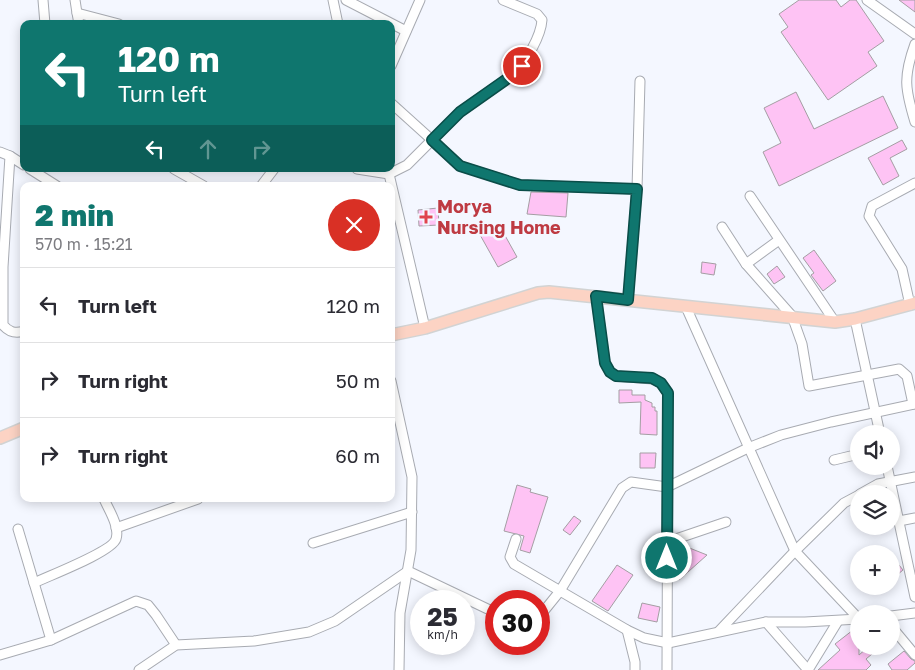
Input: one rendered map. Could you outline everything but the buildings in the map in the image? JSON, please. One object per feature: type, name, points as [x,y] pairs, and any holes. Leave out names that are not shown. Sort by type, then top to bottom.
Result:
[{"type":"main road","points":[[395,335],[425,328],[538,293],[549,292],[835,322],[856,319],[913,304]]},
{"type":"main road","points":[[0,438],[20,430]]},
{"type":"street","points":[[43,0],[45,20]]},
{"type":"street","points":[[75,0],[78,20]]},
{"type":"street","points":[[333,0],[337,20]]},
{"type":"street","points":[[346,0],[385,20]]},
{"type":"street","points":[[395,57],[420,0]]},
{"type":"street","points":[[395,171],[407,165],[460,112],[514,74],[522,66],[542,29],[542,20],[537,14],[503,0]]},
{"type":"street","points":[[867,0],[915,34]]},
{"type":"street","points":[[77,13],[104,20]]},
{"type":"street","points":[[395,25],[406,31]]},
{"type":"street","points":[[915,44],[906,74],[906,85],[915,122]]},
{"type":"street","points":[[628,300],[637,189],[640,81]]},
{"type":"street","points":[[395,107],[460,166],[520,185],[637,189]]},
{"type":"street","points":[[0,152],[20,162]]},
{"type":"street","points":[[10,156],[3,268],[3,325],[8,330],[20,332]]},
{"type":"street","points":[[35,172],[51,182]]},
{"type":"street","points":[[179,172],[197,182]]},
{"type":"street","points":[[264,182],[272,172]]},
{"type":"street","points":[[378,172],[389,174],[393,172]]},
{"type":"street","points":[[389,174],[391,182]]},
{"type":"street","points":[[913,304],[902,268],[869,216],[872,206],[915,182]]},
{"type":"street","points":[[750,196],[835,322]]},
{"type":"street","points":[[395,200],[425,328]]},
{"type":"street","points":[[550,603],[560,591],[622,488],[631,482],[667,487],[748,448],[781,436],[914,404],[907,376],[899,369],[809,386],[802,344],[792,316],[746,264],[722,228]]},
{"type":"street","points":[[746,264],[779,240]]},
{"type":"street","points":[[596,296],[605,363],[610,372],[616,376],[652,378],[661,383],[668,393],[667,670]]},
{"type":"street","points":[[686,307],[795,551],[850,610]]},
{"type":"street","points":[[856,319],[878,425]]},
{"type":"street","points":[[395,399],[412,477],[411,550],[400,612],[399,670]]},
{"type":"street","points":[[834,460],[850,456]]},
{"type":"street","points":[[889,475],[891,485]]},
{"type":"street","points":[[876,485],[915,477]]},
{"type":"street","points":[[719,632],[795,551],[844,503],[850,500]]},
{"type":"street","points":[[34,582],[110,547],[117,538],[116,528],[105,502]]},
{"type":"street","points":[[116,528],[190,502]]},
{"type":"street","points":[[313,543],[412,512]]},
{"type":"street","points":[[900,521],[915,518]]},
{"type":"street","points":[[667,542],[726,522]]},
{"type":"street","points":[[900,526],[915,597]]},
{"type":"street","points":[[18,529],[51,640]]},
{"type":"street","points":[[516,539],[510,557],[514,564],[644,638],[668,643],[766,622],[850,620]]},
{"type":"street","points":[[408,571],[485,608]]},
{"type":"street","points":[[139,670],[176,645],[254,641],[309,632],[335,621],[408,571]]},
{"type":"street","points":[[0,655],[51,640],[136,601],[148,605],[176,645]]},
{"type":"street","points":[[900,615],[915,613]]},
{"type":"street","points":[[766,622],[808,670],[838,621]]},
{"type":"street","points":[[627,630],[636,662],[636,670]]},
{"type":"street","points":[[900,637],[915,655]]},
{"type":"place","name":"Morya Nursing Home","points":[[426,217]]},
{"type":"route","points":[[522,66],[514,74],[460,112],[432,140],[460,166],[520,185],[637,189],[628,300],[596,296],[605,363],[610,372],[616,376],[652,378],[661,383],[668,393],[667,558]]}]
